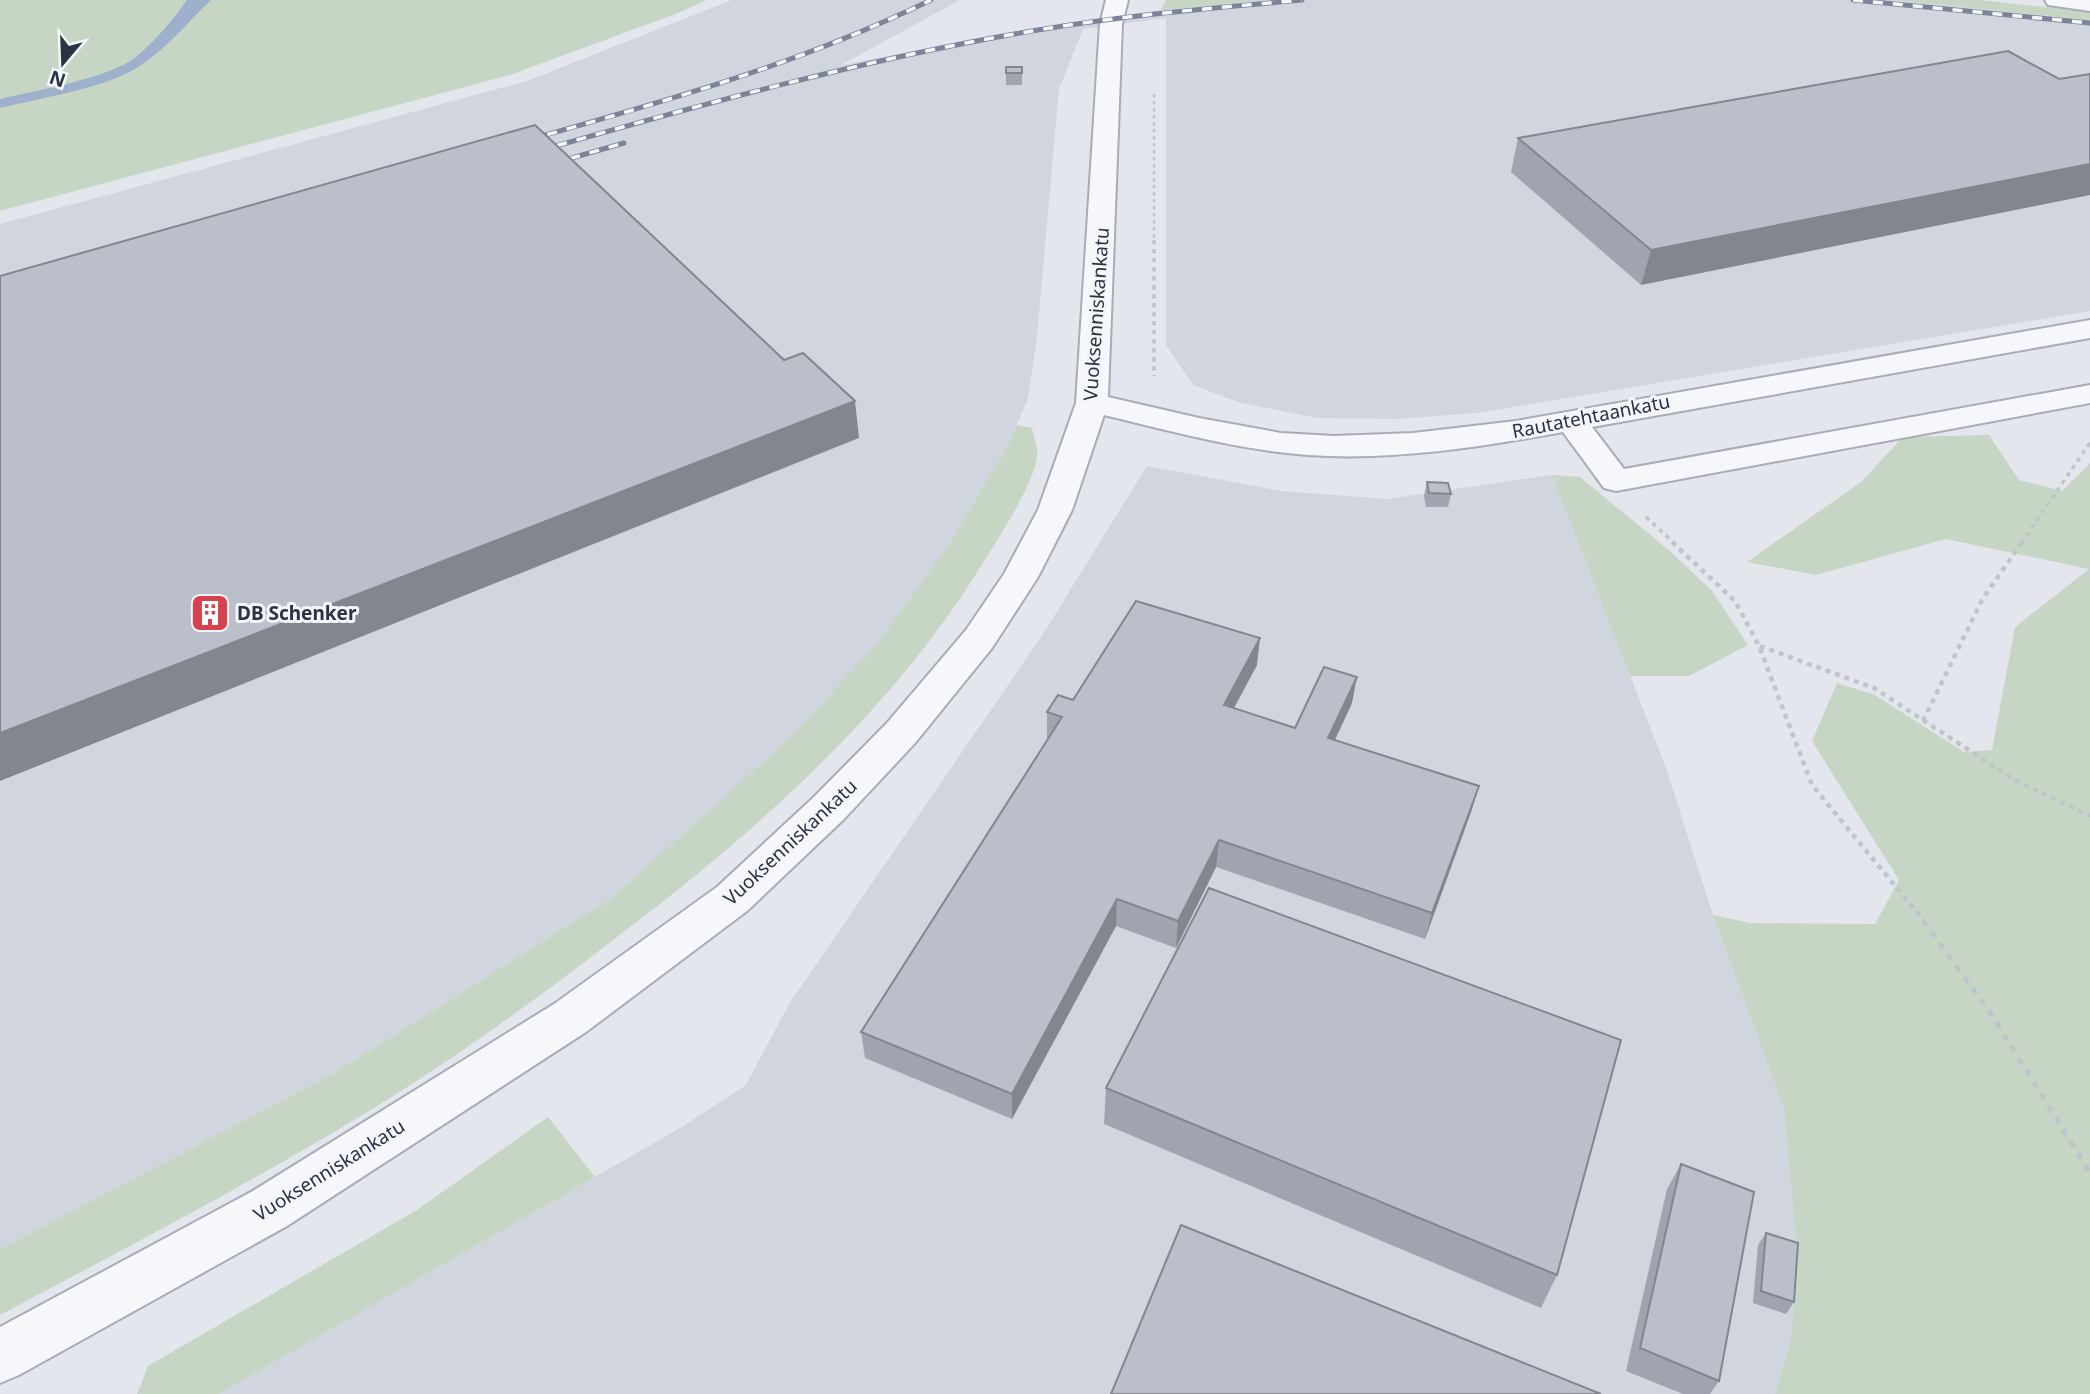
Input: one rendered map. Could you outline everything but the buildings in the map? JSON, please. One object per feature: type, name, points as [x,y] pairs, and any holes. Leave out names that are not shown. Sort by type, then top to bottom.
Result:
[{"type":"street","name":"Vuoksenniskankatu","points":[[0,1356],[268,1209],[570,1018],[732,899],[829,808],[901,733],[979,639],[1020,577],[1055,510],[1092,403],[1111,24],[1116,0]]},
{"type":"street","points":[[2056,0],[2090,4]]},
{"type":"street","name":"Rautatehtaankatu","points":[[1092,403],[1236,435],[1307,445],[1432,442],[1516,431],[2057,332],[2090,330]]},
{"type":"street","points":[[1571,420],[1616,481],[2090,394]]},
{"type":"path","points":[[1154,87],[1155,372]]},
{"type":"path","points":[[1923,721],[1982,600],[2090,443]]},
{"type":"path","points":[[1616,481],[1634,505],[1735,601],[1759,646],[1812,785],[1931,930],[1993,1017],[2090,1173]]},
{"type":"path","points":[[1759,646],[1874,688],[2013,779],[2090,816]]},
{"type":"shaded area","points":[[732,0],[960,0],[841,65],[1048,26],[1161,10],[1261,0],[1893,0],[2090,20],[2090,311],[1476,413],[1398,419],[1317,418],[1238,402],[1193,385],[1166,345],[1166,18],[1083,29],[1059,89],[1037,336],[1028,398],[1010,441],[950,543],[877,644],[791,738],[613,897],[336,1072],[0,1249],[0,224],[527,81]]},
{"type":"shaded area","points":[[1147,466],[1281,491],[1387,499],[1552,475],[1666,768],[1713,915],[1784,1109],[1798,1265],[1790,1344],[1775,1394],[219,1394],[680,1128],[746,1085],[789,1004],[1043,634]]},
{"type":"green space","points":[[0,0],[707,0],[510,75],[0,211]]},
{"type":"green space","points":[[1166,0],[1261,0],[1161,10]]},
{"type":"green space","points":[[1894,0],[1980,0],[2090,12],[2090,20]]},
{"type":"green space","points":[[1017,425],[1032,428],[1037,453],[1035,468],[1012,516],[976,574],[904,673],[863,720],[776,806],[682,886],[570,973],[471,1045],[403,1090],[232,1190],[0,1315],[0,1249],[336,1072],[613,897],[790,738],[877,644],[950,543]]},
{"type":"green space","points":[[1989,435],[2019,480],[2062,491],[2090,463],[2090,1394],[1775,1394],[1790,1344],[1798,1265],[1784,1109],[1713,915],[1750,923],[1875,924],[1899,880],[1812,741],[1837,683],[1875,695],[1964,752],[1992,750],[2015,627],[2089,569],[1946,539],[1816,575],[1747,562],[1861,482],[1903,437]]},
{"type":"green space","points":[[1552,475],[1580,477],[1671,552],[1712,591],[1748,645],[1689,676],[1630,676]]},
{"type":"green space","points":[[548,1117],[595,1177],[219,1394],[137,1394],[148,1366],[417,1210]]},
{"type":"water","points":[[187,0],[211,0],[165,46],[135,69],[105,82],[0,108],[0,99],[90,78],[124,65],[150,44]]},
{"type":"railway","points":[[528,140],[783,62],[882,23],[931,0]]},
{"type":"railway","points":[[538,151],[786,83],[975,41],[1104,20],[1302,0]]},
{"type":"railway","points":[[1853,0],[2090,23]]},
{"type":"railway","points":[[551,164],[624,143]]},
{"type":"place","name":"DB Schenker","points":[[210,613]]}]
